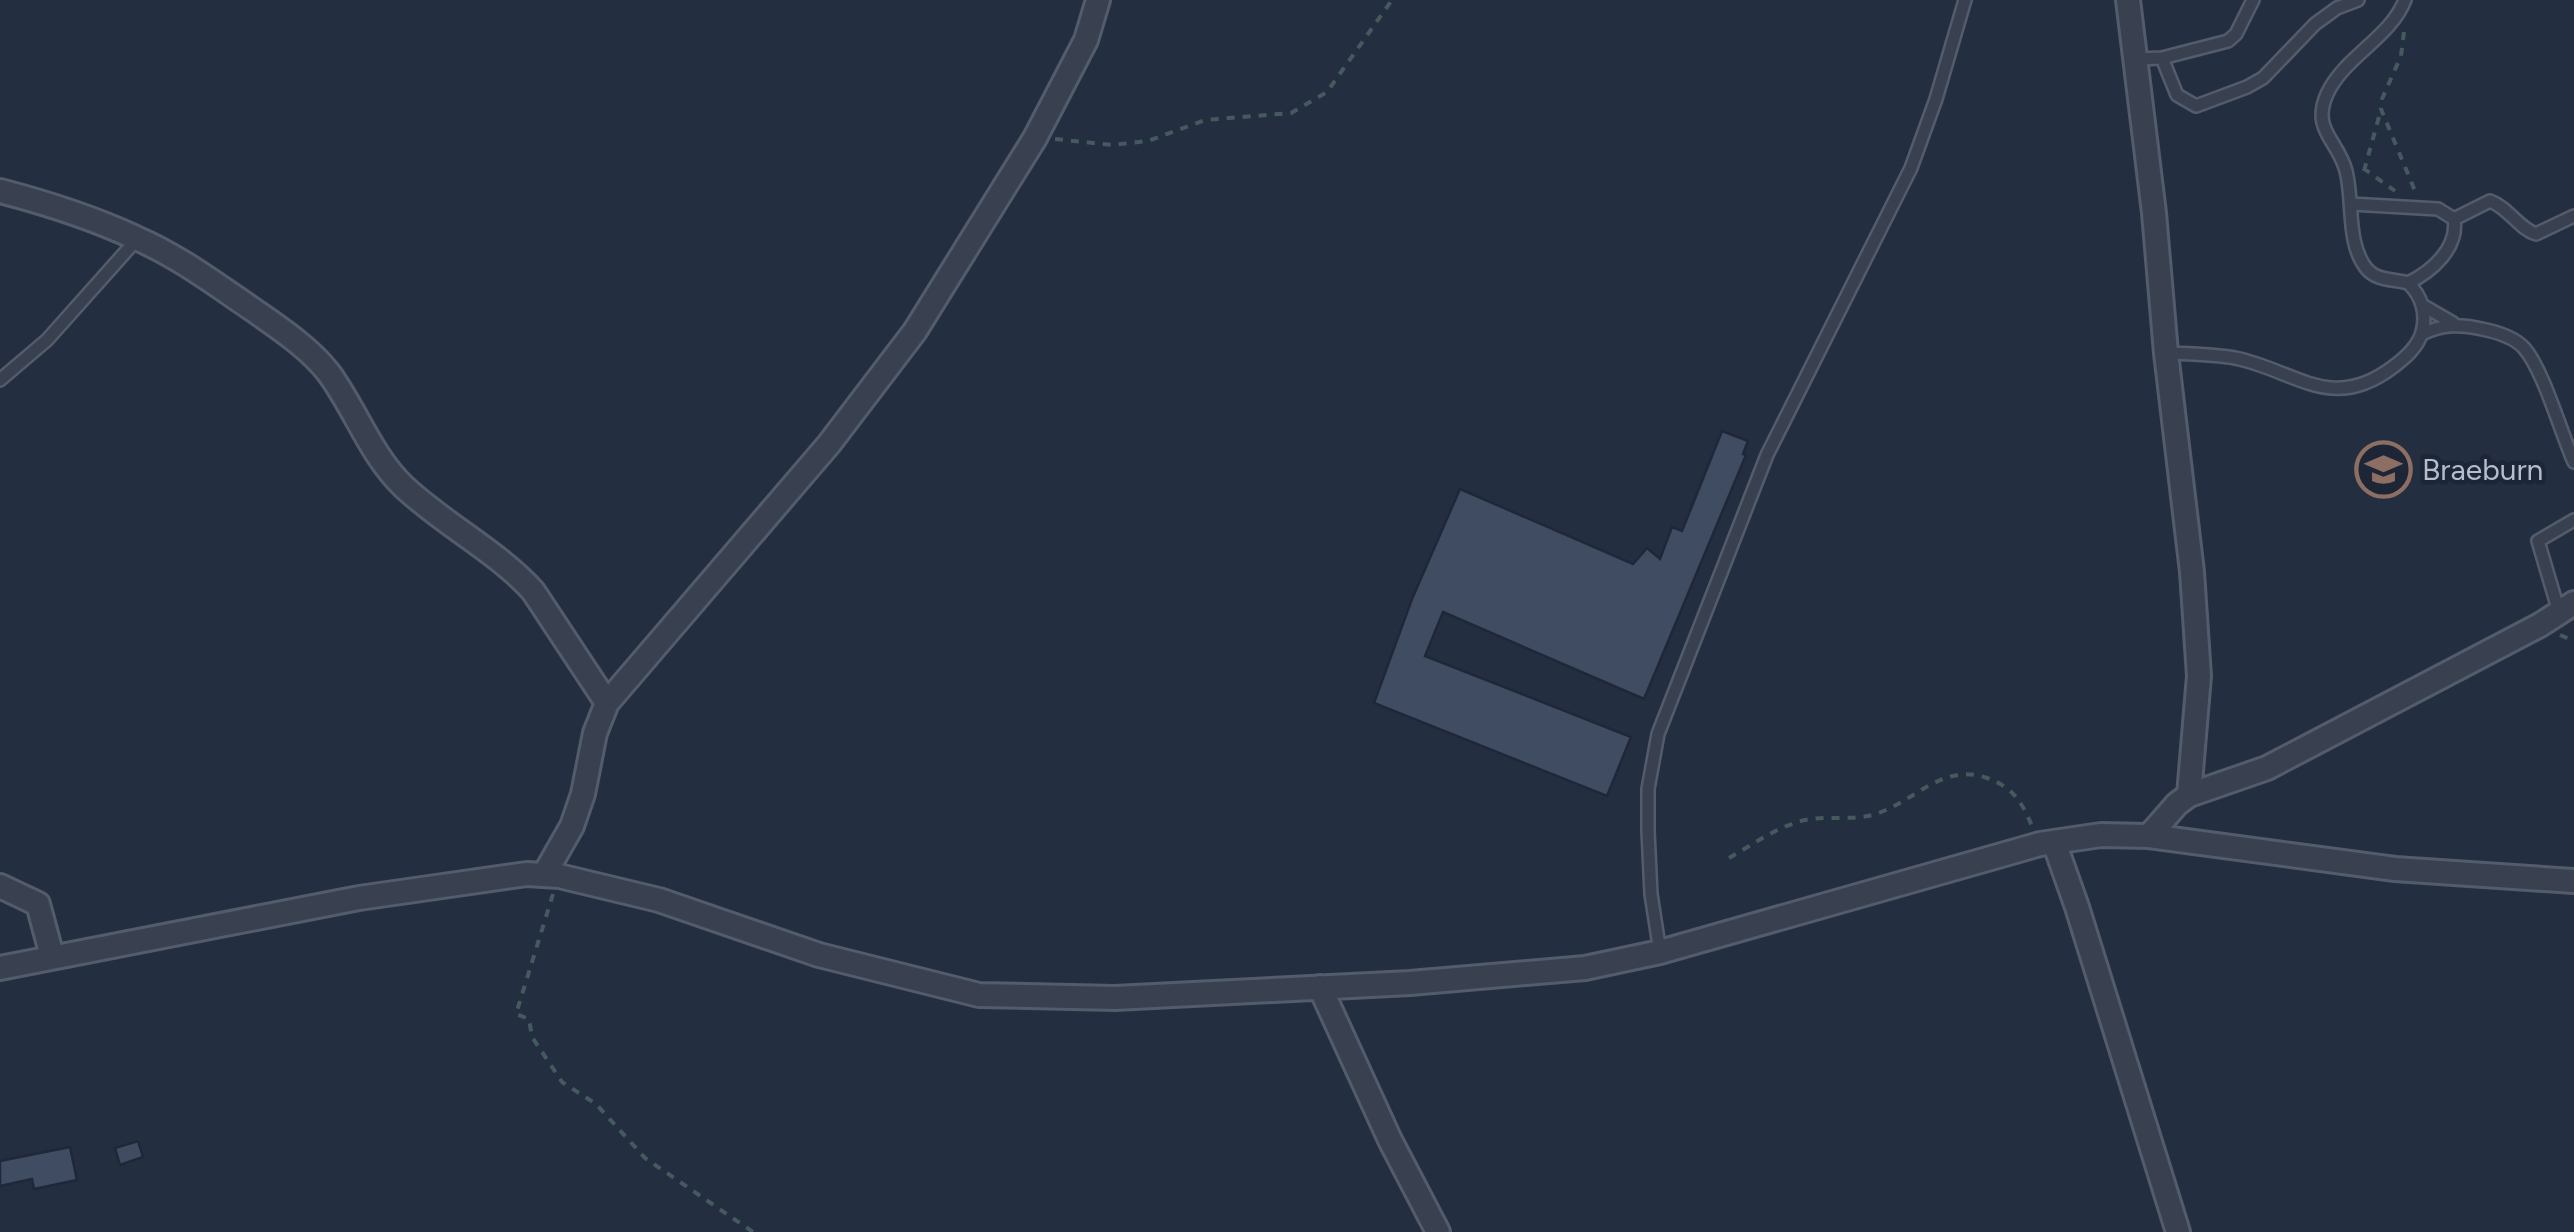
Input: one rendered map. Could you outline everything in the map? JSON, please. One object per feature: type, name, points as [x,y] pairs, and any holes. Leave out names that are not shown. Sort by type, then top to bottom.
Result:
[{"type":"street","points":[[551,875],[583,794],[595,733],[607,703],[829,444],[915,331],[1035,138],[1086,40],[1098,0]]},
{"type":"street","points":[[2128,0],[2190,555],[2198,676],[2189,795]]},
{"type":"street","points":[[0,191],[138,238],[196,271],[286,332],[314,358],[344,397],[385,466],[403,486],[456,531],[518,574],[533,591],[607,703]]},
{"type":"street","points":[[2149,836],[2176,804],[2189,795],[2268,768],[2566,608]]},
{"type":"street","points":[[0,968],[359,898],[508,876],[551,875],[659,900],[819,955],[979,995],[1114,998],[1508,976],[1586,968],[1660,952],[2047,843],[2102,835],[2149,836],[2395,869],[2574,880]]},
{"type":"street","points":[[2047,843],[2077,906],[2178,1232]]},
{"type":"street","points":[[0,886],[38,904],[52,956]]},
{"type":"street","points":[[1320,987],[1438,1232]]},
{"type":"lane","points":[[1660,952],[1651,894],[1648,831],[1648,789],[1658,734],[1767,456],[1910,168],[1966,0]]},
{"type":"lane","points":[[2137,59],[2162,58],[2228,41],[2236,34],[2253,0]]},
{"type":"lane","points":[[2162,58],[2177,95],[2196,106],[2263,78],[2315,24],[2337,8],[2358,0]]},
{"type":"lane","points":[[2404,1],[2396,16],[2346,66],[2329,89],[2322,107],[2324,131],[2347,173],[2357,249],[2364,266],[2373,275],[2408,283],[2422,305],[2457,325]]},
{"type":"lane","points":[[2454,219],[2490,201],[2536,234],[2574,216]]},
{"type":"lane","points":[[2353,204],[2424,206],[2447,212],[2454,219]]},
{"type":"lane","points":[[2408,283],[2438,263],[2452,239],[2454,219]]},
{"type":"lane","points":[[0,380],[47,340],[138,238]]},
{"type":"lane","points":[[2422,305],[2422,334]]},
{"type":"lane","points":[[2166,353],[2234,358],[2325,389],[2358,385],[2384,374],[2406,357],[2422,334],[2446,325],[2508,337],[2526,349],[2574,462]]},
{"type":"lane","points":[[2566,608],[2538,541],[2574,520]]},
{"type":"path","points":[[1035,138],[1112,145],[1148,141],[1205,120],[1291,114],[1326,92],[1392,0]]},
{"type":"path","points":[[2353,204],[2382,99],[2401,56],[2404,1]]},
{"type":"path","points":[[2381,109],[2424,206]]},
{"type":"path","points":[[2364,169],[2424,206]]},
{"type":"path","points":[[1728,858],[1790,825],[1881,813],[1938,780],[1970,773],[2017,795],[2047,843]]},
{"type":"path","points":[[551,875],[516,1014],[529,1019],[532,1037],[562,1082],[596,1104],[645,1158],[752,1232]]},
{"type":"building","points":[[1722,431],[1748,441],[1743,454],[1746,455],[1644,699],[1443,612],[1425,656],[1631,737],[1607,796],[1374,703],[1412,599],[1460,489],[1633,564],[1647,548],[1660,559],[1672,527],[1682,531]]},
{"type":"building","points":[[138,1141],[143,1157],[120,1165],[115,1148]]},
{"type":"building","points":[[70,1147],[77,1180],[34,1189],[32,1179],[0,1186],[0,1161]]},
{"type":"place","name":"Braeburn","points":[[2383,469]]}]
